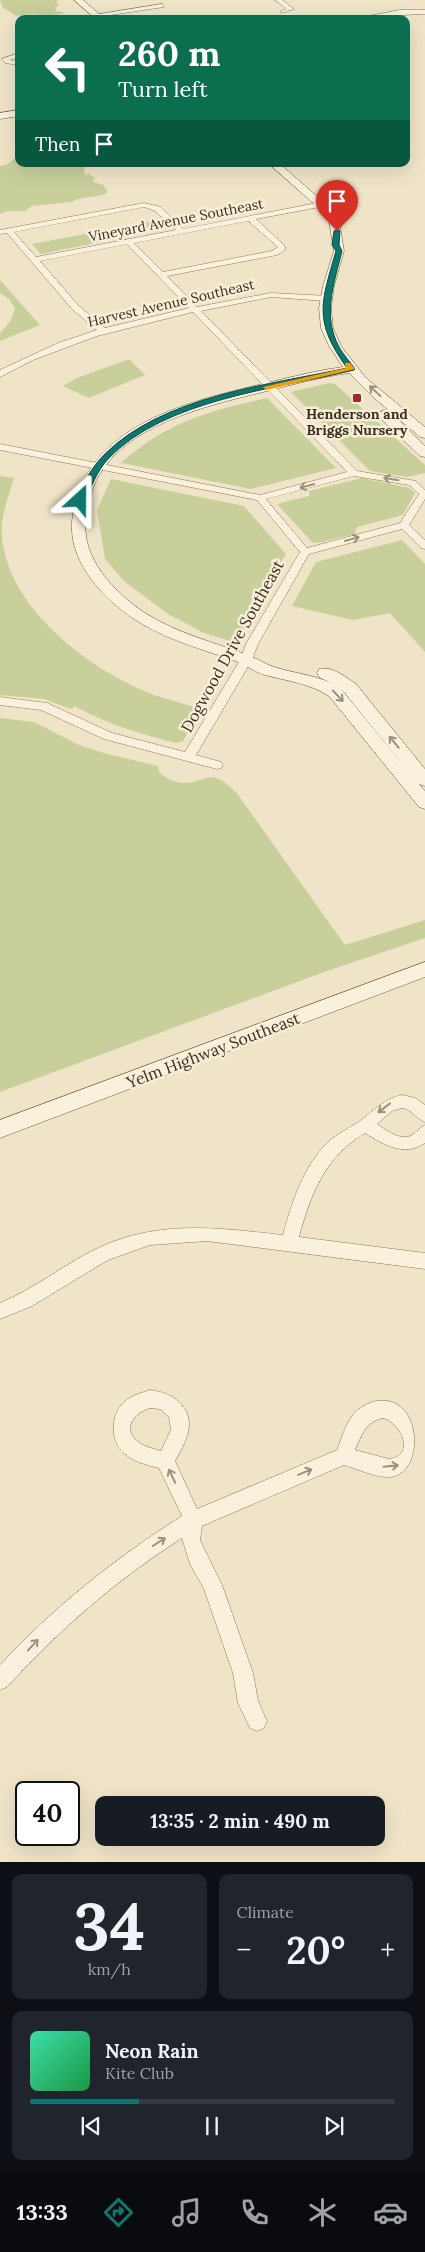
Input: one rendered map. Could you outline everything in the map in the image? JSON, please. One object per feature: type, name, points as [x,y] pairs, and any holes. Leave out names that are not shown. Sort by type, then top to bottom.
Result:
[{"type":"main road","points":[[78,0],[97,15]]},
{"type":"main road","points":[[0,116],[15,114]]},
{"type":"main road","points":[[285,167],[323,199],[322,204],[333,220],[337,231],[336,245],[330,249],[314,322],[320,340],[337,371],[425,453]]},
{"type":"main road","points":[[320,298],[335,347],[351,369],[425,434]]},
{"type":"main road","name":"Yelm Highway Southeast","points":[[0,1129],[425,969]]},
{"type":"street","points":[[278,0],[290,9],[283,12]]},
{"type":"street","points":[[110,15],[162,6]]},
{"type":"street","points":[[407,6],[412,12]]},
{"type":"street","points":[[388,15],[425,12]]},
{"type":"street","points":[[15,55],[8,56],[5,59],[15,65]]},
{"type":"street","points":[[277,167],[314,200],[322,204]]},
{"type":"street","name":"Vineyard Avenue Southeast","points":[[34,260],[322,204]]},
{"type":"street","points":[[4,231],[144,205],[158,209],[181,231]]},
{"type":"street","points":[[162,275],[274,252],[282,248],[250,218]]},
{"type":"street","points":[[4,231],[34,260],[80,313],[103,331]]},
{"type":"street","points":[[129,242],[271,386],[354,474]]},
{"type":"street","name":"Harvest Avenue Southeast","points":[[0,374],[41,354],[103,331],[271,295],[320,298]]},
{"type":"street","points":[[351,369],[271,386],[200,404],[169,415],[128,438],[99,466],[85,488],[78,513],[78,530],[82,547],[96,574],[125,605],[152,624],[186,641],[246,660],[261,668],[325,685],[335,692],[421,779],[425,803]]},
{"type":"street","points":[[0,447],[260,498],[354,474],[412,483],[425,479]]},
{"type":"street","points":[[260,498],[305,552],[404,525],[419,499],[425,494],[412,483]]},
{"type":"street","points":[[404,525],[425,546]]},
{"type":"street","name":"Dogwood Drive Southeast","points":[[189,756],[246,660],[252,644],[305,552]]},
{"type":"street","points":[[0,701],[43,706],[108,736],[217,765]]},
{"type":"street","points":[[290,1243],[301,1197],[316,1166],[333,1146],[350,1133],[366,1125],[384,1107],[398,1102],[415,1106],[425,1116]]},
{"type":"street","points":[[366,1125],[387,1138],[402,1144],[417,1141],[425,1132]]},
{"type":"street","points":[[0,1311],[26,1300],[58,1279],[103,1254],[150,1238],[206,1234],[425,1261]]},
{"type":"street","points":[[0,1680],[37,1640],[92,1591],[144,1551],[193,1520],[344,1456]]},
{"type":"street","points":[[165,1461],[193,1520],[191,1540],[197,1557],[212,1585],[242,1673],[248,1703],[257,1721]]},
{"type":"green space","points":[[0,0],[58,0],[56,3],[60,4],[55,8],[56,11],[65,13],[56,15],[15,15],[3,8]]},
{"type":"green space","points":[[15,158],[15,167],[84,167],[85,175],[89,174],[95,178],[93,182],[103,185],[108,192],[72,202],[32,206],[25,211],[8,211],[0,214],[0,166],[6,165]]},
{"type":"green space","points":[[159,220],[166,228],[159,226],[158,228],[166,229],[41,254],[32,244]]},
{"type":"green space","points":[[0,280],[40,325],[0,341],[0,333],[10,322],[15,309],[9,299],[0,293]]},
{"type":"green space","points":[[129,359],[145,375],[89,398],[63,386],[77,378]]},
{"type":"green space","points":[[329,383],[335,384],[425,465],[425,473],[407,477],[370,471],[291,392]]},
{"type":"green space","points":[[267,398],[336,468],[251,489],[121,463],[137,449],[171,428],[208,413]]},
{"type":"green space","points":[[0,476],[14,478],[3,515],[2,538],[8,565],[20,590],[37,613],[57,634],[80,654],[104,670],[154,695],[201,709],[183,741],[176,743],[112,724],[75,706],[71,709],[44,699],[0,695]]},
{"type":"green space","points":[[362,478],[409,488],[415,493],[403,515],[357,527],[355,534],[318,543],[312,542],[277,504],[309,496],[309,491]]},
{"type":"green space","points":[[111,479],[244,506],[286,554],[236,643],[202,632],[168,614],[125,582],[105,559],[97,510]]},
{"type":"green space","points":[[402,540],[425,564],[425,652],[390,613],[353,620],[292,606],[316,562]]},
{"type":"green space","points":[[0,718],[34,722],[79,745],[107,754],[158,766],[159,772],[173,781],[189,783],[212,777],[222,780],[236,792],[345,945],[425,920],[425,938],[324,972],[0,1092]]},
{"type":"slow traffic","points":[[266,387],[351,369],[348,365]]},
{"type":"place","name":"Henderson and Briggs Nursery","points":[[357,398]]},
{"type":"route","points":[[80,500],[90,479],[105,458],[133,434],[169,415],[218,399],[351,369],[335,347],[328,328],[325,310],[326,298],[339,251],[336,245],[337,231]]}]
